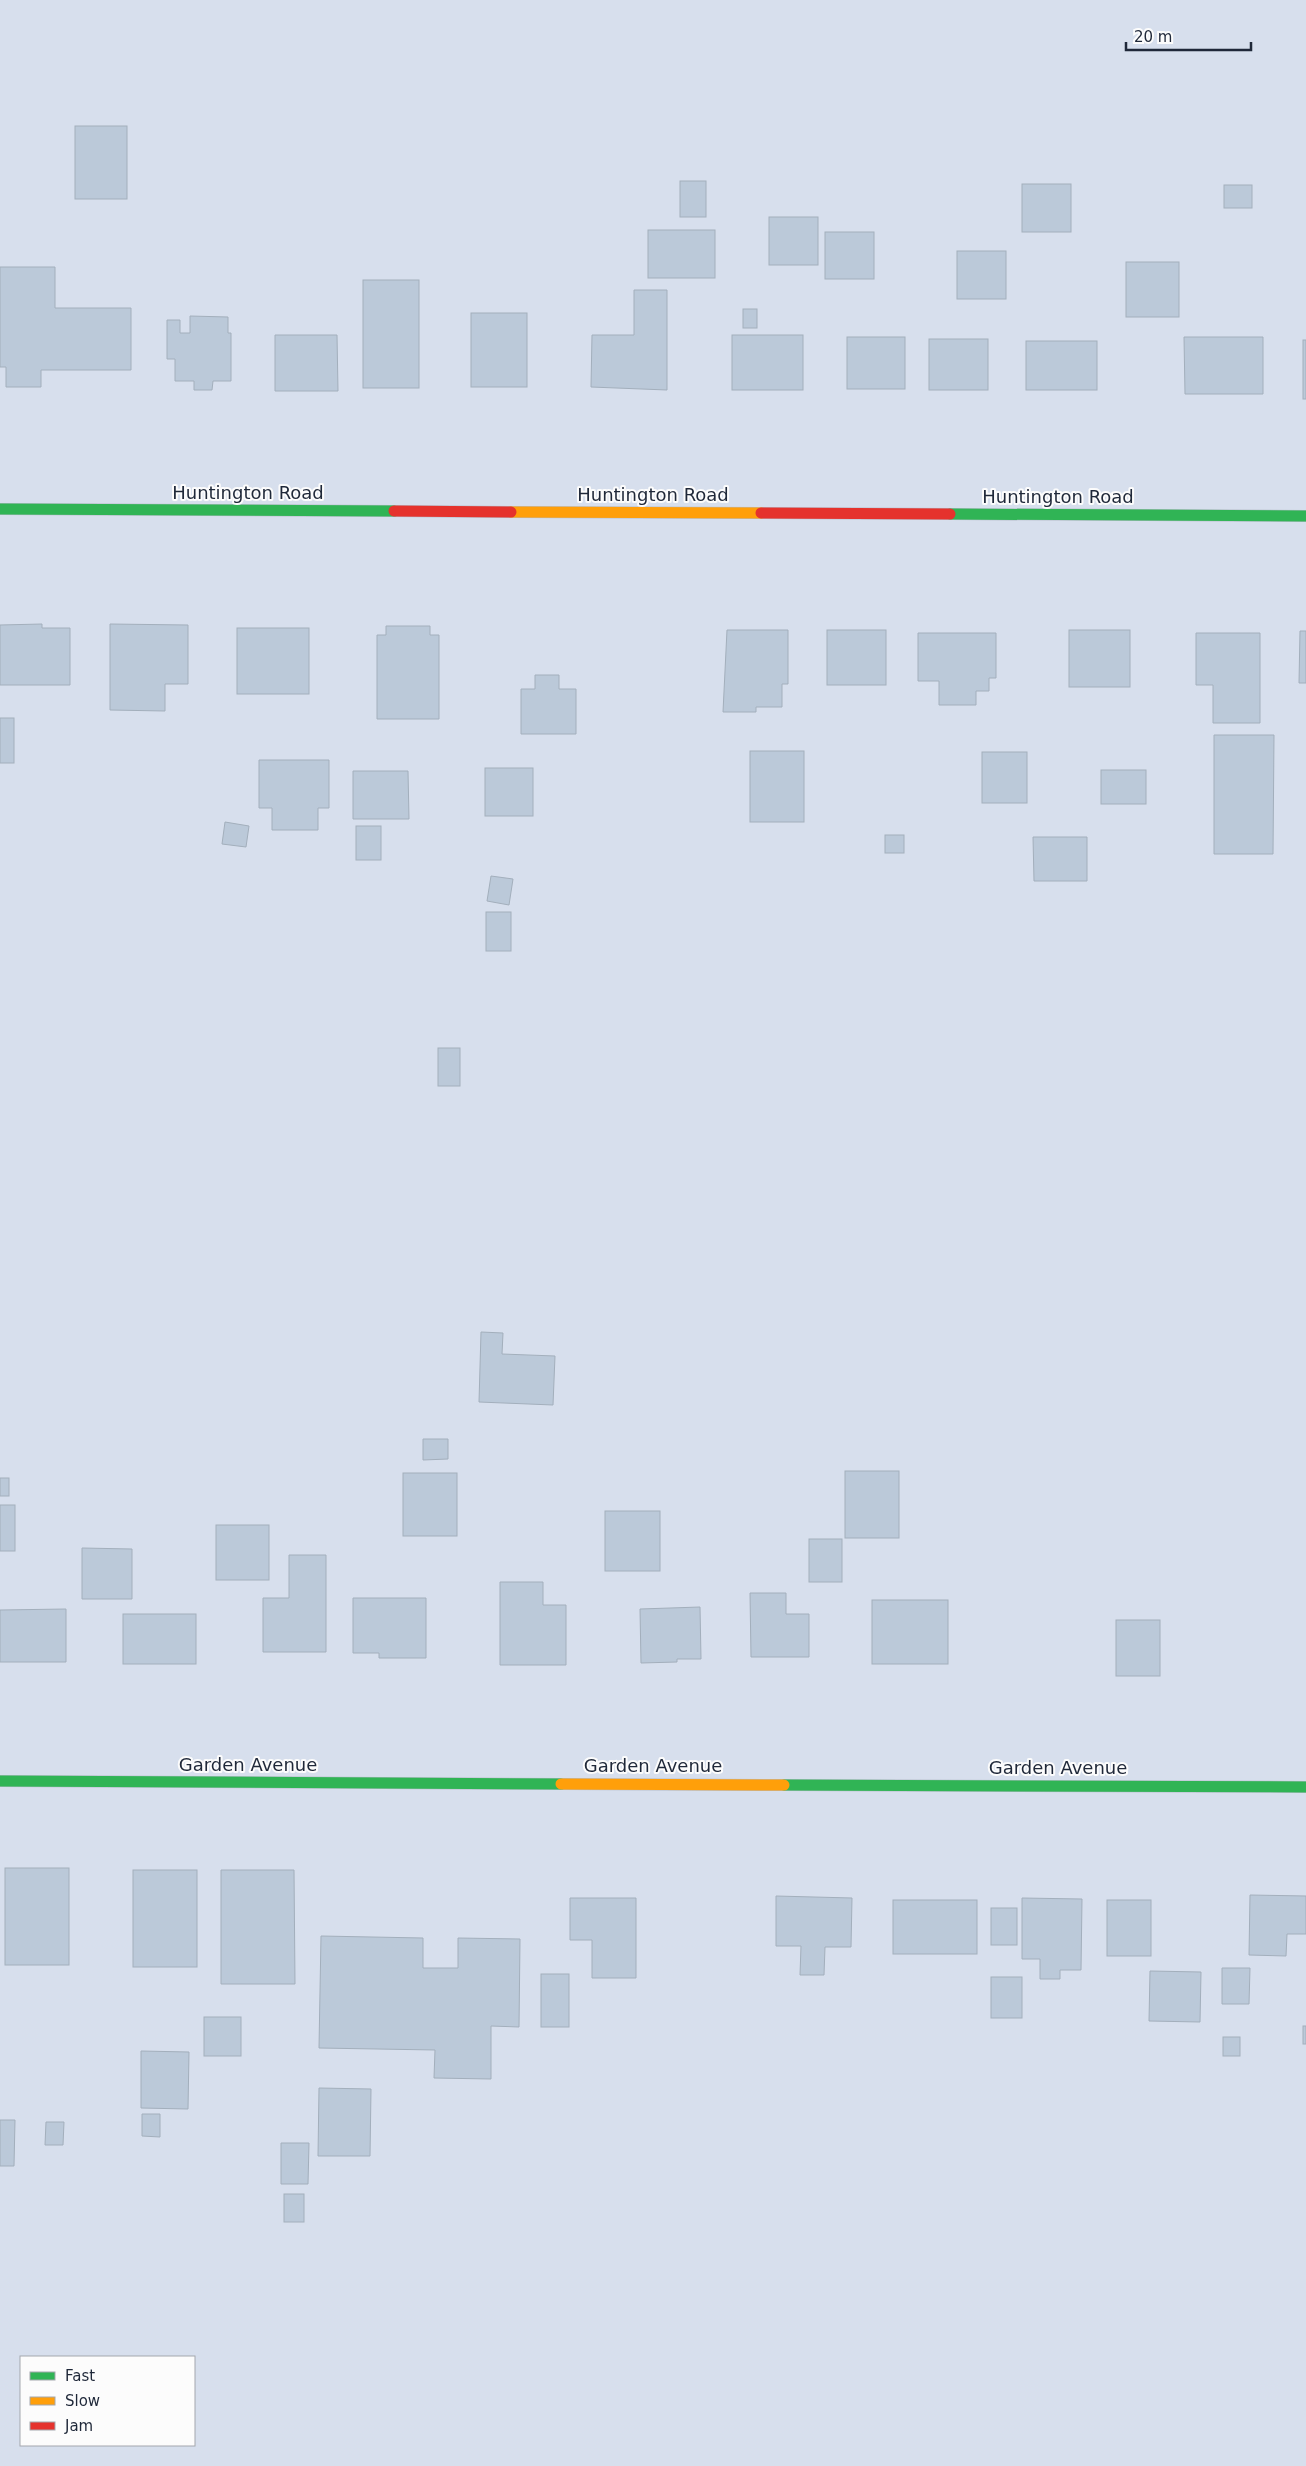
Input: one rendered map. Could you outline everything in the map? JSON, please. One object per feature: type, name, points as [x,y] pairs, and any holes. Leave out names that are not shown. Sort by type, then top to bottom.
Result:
[{"type":"street","name":"Huntington Road","points":[[0,509],[1306,516]]},
{"type":"street","name":"Garden Avenue","points":[[0,1781],[1306,1787]]},
{"type":"building","points":[[75,126],[127,126],[127,199],[75,199]]},
{"type":"building","points":[[680,181],[706,181],[706,217],[680,217]]},
{"type":"building","points":[[1022,184],[1071,184],[1071,232],[1022,232]]},
{"type":"building","points":[[1224,185],[1252,185],[1252,208],[1224,208]]},
{"type":"building","points":[[769,217],[818,217],[818,265],[769,265]]},
{"type":"building","points":[[648,230],[715,230],[715,278],[648,278]]},
{"type":"building","points":[[825,232],[874,232],[874,279],[825,279]]},
{"type":"building","points":[[957,251],[1006,251],[1006,299],[957,299]]},
{"type":"building","points":[[1126,262],[1179,262],[1179,317],[1126,317]]},
{"type":"building","points":[[0,267],[55,267],[55,308],[131,308],[131,370],[41,370],[41,387],[6,387],[6,367],[0,367]]},
{"type":"building","points":[[363,280],[419,280],[419,388],[363,388]]},
{"type":"building","points":[[634,290],[667,290],[667,390],[591,387],[592,335],[634,335]]},
{"type":"building","points":[[743,309],[757,309],[757,328],[743,328]]},
{"type":"building","points":[[471,313],[527,313],[527,387],[471,387]]},
{"type":"building","points":[[190,316],[228,317],[228,333],[231,333],[231,381],[213,381],[212,390],[194,390],[194,381],[175,381],[175,359],[167,359],[167,320],[180,320],[180,333],[190,333]]},
{"type":"building","points":[[275,335],[337,335],[338,391],[275,391]]},
{"type":"building","points":[[732,335],[803,335],[803,390],[732,390]]},
{"type":"building","points":[[847,337],[905,337],[905,389],[847,389]]},
{"type":"building","points":[[1184,337],[1263,337],[1263,394],[1185,394]]},
{"type":"building","points":[[929,339],[988,339],[988,390],[929,390]]},
{"type":"building","points":[[1303,340],[1306,340],[1306,399],[1303,399]]},
{"type":"building","points":[[1026,341],[1097,341],[1097,390],[1026,390]]},
{"type":"building","points":[[42,624],[42,628],[70,628],[70,685],[0,685],[0,625]]},
{"type":"building","points":[[110,624],[188,625],[188,684],[165,684],[165,711],[110,710]]},
{"type":"building","points":[[386,626],[430,626],[430,635],[439,635],[439,719],[377,719],[377,635],[386,635]]},
{"type":"building","points":[[237,628],[309,628],[309,694],[237,694]]},
{"type":"building","points":[[727,630],[788,630],[788,684],[782,684],[782,707],[756,707],[756,712],[723,712]]},
{"type":"building","points":[[827,630],[886,630],[886,685],[827,685]]},
{"type":"building","points":[[1069,630],[1130,630],[1130,687],[1069,687]]},
{"type":"building","points":[[1300,631],[1306,631],[1306,683],[1299,683]]},
{"type":"building","points":[[918,633],[996,633],[996,678],[989,678],[989,691],[976,691],[976,705],[939,705],[939,681],[918,681]]},
{"type":"building","points":[[1196,633],[1260,633],[1260,723],[1213,723],[1213,685],[1196,685]]},
{"type":"building","points":[[535,675],[559,675],[559,689],[576,689],[576,734],[521,734],[521,689],[535,689]]},
{"type":"building","points":[[0,718],[14,718],[14,763],[0,763]]},
{"type":"building","points":[[1214,735],[1274,735],[1273,854],[1214,854]]},
{"type":"building","points":[[750,751],[804,751],[804,822],[750,822]]},
{"type":"building","points":[[982,752],[1027,752],[1027,803],[982,803]]},
{"type":"building","points":[[259,760],[329,760],[329,808],[318,808],[318,830],[272,830],[272,808],[259,808]]},
{"type":"building","points":[[485,768],[533,768],[533,816],[485,816]]},
{"type":"building","points":[[1101,770],[1146,770],[1146,804],[1101,804]]},
{"type":"building","points":[[353,771],[408,771],[409,819],[353,819]]},
{"type":"building","points":[[225,822],[249,826],[246,847],[222,844]]},
{"type":"building","points":[[356,826],[381,826],[381,860],[356,860]]},
{"type":"building","points":[[885,835],[904,835],[904,853],[885,853]]},
{"type":"building","points":[[1033,837],[1087,837],[1087,881],[1034,881]]},
{"type":"building","points":[[491,876],[513,879],[509,905],[487,901]]},
{"type":"building","points":[[486,912],[511,912],[511,951],[486,951]]},
{"type":"building","points":[[438,1048],[460,1048],[460,1086],[438,1086]]},
{"type":"building","points":[[481,1332],[503,1333],[502,1354],[555,1356],[553,1405],[479,1402]]},
{"type":"building","points":[[423,1439],[448,1439],[448,1459],[423,1460]]},
{"type":"building","points":[[845,1471],[899,1471],[899,1538],[845,1538]]},
{"type":"building","points":[[403,1473],[457,1473],[457,1536],[403,1536]]},
{"type":"building","points":[[0,1478],[9,1478],[9,1496],[0,1496]]},
{"type":"building","points":[[0,1505],[15,1505],[15,1551],[0,1551]]},
{"type":"building","points":[[605,1511],[660,1511],[660,1571],[605,1571]]},
{"type":"building","points":[[216,1525],[269,1525],[269,1580],[216,1580]]},
{"type":"building","points":[[809,1539],[842,1539],[842,1582],[809,1582]]},
{"type":"building","points":[[82,1548],[132,1549],[132,1599],[82,1599]]},
{"type":"building","points":[[289,1555],[326,1555],[326,1652],[263,1652],[263,1598],[289,1598]]},
{"type":"building","points":[[500,1582],[543,1582],[543,1605],[566,1605],[566,1665],[500,1665]]},
{"type":"building","points":[[750,1593],[786,1593],[786,1614],[809,1614],[809,1657],[751,1657]]},
{"type":"building","points":[[353,1598],[426,1598],[426,1658],[379,1658],[379,1653],[353,1653]]},
{"type":"building","points":[[872,1600],[948,1600],[948,1664],[872,1664]]},
{"type":"building","points":[[700,1607],[701,1659],[677,1659],[677,1662],[641,1663],[640,1609]]},
{"type":"building","points":[[66,1609],[66,1662],[0,1662],[0,1610]]},
{"type":"building","points":[[123,1614],[196,1614],[196,1664],[123,1664]]},
{"type":"building","points":[[1116,1620],[1160,1620],[1160,1676],[1116,1676]]},
{"type":"building","points":[[5,1868],[69,1868],[69,1965],[5,1965]]},
{"type":"building","points":[[133,1870],[197,1870],[197,1967],[133,1967]]},
{"type":"building","points":[[221,1870],[294,1870],[295,1984],[221,1984]]},
{"type":"building","points":[[1250,1895],[1306,1896],[1306,1934],[1287,1934],[1286,1956],[1249,1955]]},
{"type":"building","points":[[776,1896],[852,1898],[851,1947],[825,1947],[824,1975],[800,1975],[801,1946],[776,1946]]},
{"type":"building","points":[[570,1898],[636,1898],[636,1978],[592,1978],[592,1940],[570,1940]]},
{"type":"building","points":[[1022,1898],[1082,1899],[1081,1970],[1060,1970],[1060,1979],[1040,1979],[1040,1959],[1022,1959]]},
{"type":"building","points":[[893,1900],[977,1900],[977,1954],[893,1954]]},
{"type":"building","points":[[1107,1900],[1151,1900],[1151,1956],[1107,1956]]},
{"type":"building","points":[[991,1908],[1017,1908],[1017,1945],[991,1945]]},
{"type":"building","points":[[321,1936],[423,1938],[423,1968],[458,1968],[458,1938],[520,1939],[519,2027],[491,2026],[491,2079],[434,2078],[435,2050],[319,2048]]},
{"type":"building","points":[[1222,1968],[1250,1968],[1249,2004],[1222,2004]]},
{"type":"building","points":[[1150,1971],[1201,1972],[1200,2022],[1149,2021]]},
{"type":"building","points":[[541,1974],[569,1974],[569,2027],[541,2027]]},
{"type":"building","points":[[991,1977],[1022,1977],[1022,2018],[991,2018]]},
{"type":"building","points":[[204,2017],[241,2017],[241,2056],[204,2056]]},
{"type":"building","points":[[1303,2026],[1306,2026],[1306,2044],[1303,2044]]},
{"type":"building","points":[[1223,2037],[1240,2037],[1240,2056],[1223,2056]]},
{"type":"building","points":[[141,2051],[189,2052],[188,2109],[141,2108]]},
{"type":"building","points":[[319,2088],[371,2089],[370,2156],[318,2156]]},
{"type":"building","points":[[142,2114],[160,2114],[160,2137],[142,2136]]},
{"type":"building","points":[[0,2120],[15,2120],[14,2166],[0,2166]]},
{"type":"building","points":[[46,2122],[64,2122],[63,2145],[45,2145]]},
{"type":"building","points":[[281,2143],[309,2143],[308,2184],[281,2184]]},
{"type":"building","points":[[284,2194],[304,2194],[304,2222],[284,2222]]},
{"type":"traffic: fast","points":[[0,509],[394,511]]},
{"type":"traffic: fast","points":[[950,514],[1306,516]]},
{"type":"traffic: fast","points":[[0,1781],[561,1784]]},
{"type":"traffic: fast","points":[[784,1785],[1306,1787]]},
{"type":"traffic: slow","points":[[511,512],[761,513]]},
{"type":"traffic: slow","points":[[561,1784],[784,1785]]},
{"type":"traffic: jam","points":[[394,511],[511,512]]},
{"type":"traffic: jam","points":[[761,513],[950,514]]}]
